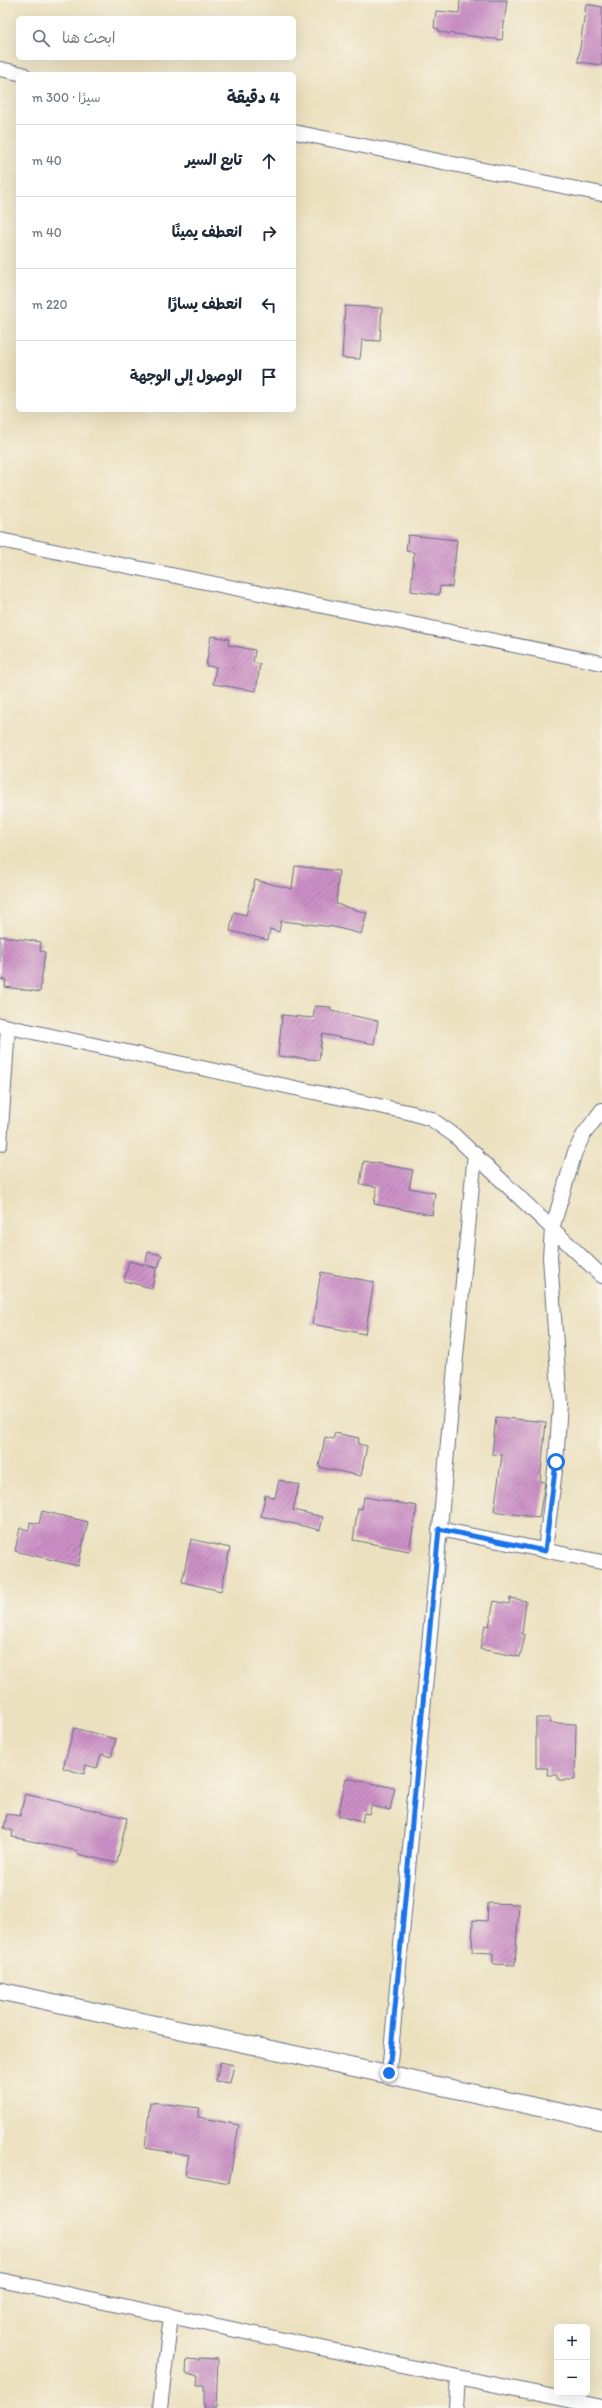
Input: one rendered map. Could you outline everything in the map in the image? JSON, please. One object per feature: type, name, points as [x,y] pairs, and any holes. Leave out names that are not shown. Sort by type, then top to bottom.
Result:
[{"type":"street","points":[[0,69],[16,72]]},
{"type":"street","points":[[296,132],[602,194]]},
{"type":"street","points":[[0,540],[602,663]]},
{"type":"street","points":[[0,1144],[4,1026],[412,1113],[431,1119],[443,1126],[475,1153],[602,1276]]},
{"type":"street","points":[[545,1551],[560,1404],[551,1276],[552,1229],[575,1152],[584,1134],[602,1110]]},
{"type":"street","points":[[389,2073],[475,1153]]},
{"type":"street","points":[[439,1529],[602,1562]]},
{"type":"street","points":[[0,1991],[389,2073],[602,2121]]},
{"type":"street","points":[[0,2280],[602,2407]]},
{"type":"street","points":[[160,2408],[171,2316]]},
{"type":"street","points":[[456,2408],[458,2377]]},
{"type":"building","points":[[460,0],[507,0],[502,40],[439,32],[439,29],[434,28],[436,11],[459,13]]},
{"type":"building","points":[[586,4],[602,7],[602,65],[578,62]]},
{"type":"building","points":[[345,306],[382,308],[380,341],[362,340],[360,359],[342,358]]},
{"type":"building","points":[[408,535],[457,540],[452,587],[440,586],[439,595],[411,591],[414,552],[406,551]]},
{"type":"building","points":[[211,636],[229,639],[228,645],[255,650],[253,663],[260,664],[256,691],[213,684],[216,667],[206,666]]},
{"type":"building","points":[[295,866],[339,871],[336,904],[367,913],[361,934],[334,927],[281,921],[279,932],[270,929],[268,940],[230,931],[234,912],[246,915],[255,880],[292,889]]},
{"type":"building","points":[[0,936],[41,942],[40,951],[45,952],[40,992],[5,987],[6,980],[0,979]]},
{"type":"building","points":[[315,1006],[331,1007],[331,1011],[378,1021],[374,1044],[322,1034],[319,1060],[278,1056],[282,1015],[313,1018]]},
{"type":"building","points":[[364,1161],[413,1170],[409,1188],[435,1193],[432,1215],[374,1204],[377,1187],[360,1184]]},
{"type":"building","points":[[148,1252],[162,1255],[158,1268],[148,1266],[156,1268],[152,1288],[124,1281],[129,1261],[145,1265]]},
{"type":"building","points":[[321,1272],[374,1282],[365,1334],[312,1324]]},
{"type":"building","points":[[496,1417],[546,1422],[540,1481],[545,1482],[539,1518],[494,1511],[502,1455],[492,1454]]},
{"type":"building","points":[[335,1433],[359,1438],[358,1444],[367,1446],[361,1476],[319,1467],[325,1437],[333,1439]]},
{"type":"building","points":[[279,1480],[299,1485],[293,1510],[323,1517],[320,1530],[261,1516],[265,1495],[275,1498]]},
{"type":"building","points":[[364,1497],[417,1506],[409,1551],[353,1540],[358,1508],[362,1509]]},
{"type":"building","points":[[42,1511],[88,1522],[78,1566],[15,1551],[20,1528],[29,1530],[30,1522],[39,1524]]},
{"type":"building","points":[[191,1539],[230,1548],[221,1591],[182,1582]]},
{"type":"building","points":[[510,1598],[526,1601],[522,1634],[525,1635],[520,1657],[480,1649],[485,1625],[489,1626],[494,1601],[509,1604]]},
{"type":"building","points":[[536,1718],[550,1718],[550,1723],[576,1724],[575,1780],[558,1780],[558,1775],[547,1775],[548,1768],[536,1768]]},
{"type":"building","points":[[74,1728],[116,1739],[111,1757],[101,1754],[97,1768],[86,1765],[84,1774],[63,1768]]},
{"type":"building","points":[[346,1778],[395,1788],[390,1810],[371,1806],[369,1814],[364,1813],[362,1822],[338,1816]]},
{"type":"building","points":[[25,1794],[127,1818],[117,1863],[77,1854],[78,1851],[12,1837],[13,1831],[4,1828],[7,1814],[20,1816]]},
{"type":"building","points":[[488,1903],[519,1904],[515,1965],[493,1964],[493,1953],[472,1952],[473,1920],[487,1921]]},
{"type":"building","points":[[220,2062],[234,2065],[230,2083],[216,2081]]},
{"type":"building","points":[[150,2102],[200,2108],[198,2117],[239,2125],[229,2183],[185,2175],[189,2155],[145,2148]]},
{"type":"building","points":[[199,2358],[218,2359],[216,2408],[204,2408],[204,2386],[197,2386],[198,2375],[186,2374],[187,2359],[199,2360]]},
{"type":"route","points":[[389,2073],[439,1529],[545,1551],[556,1462]]}]
